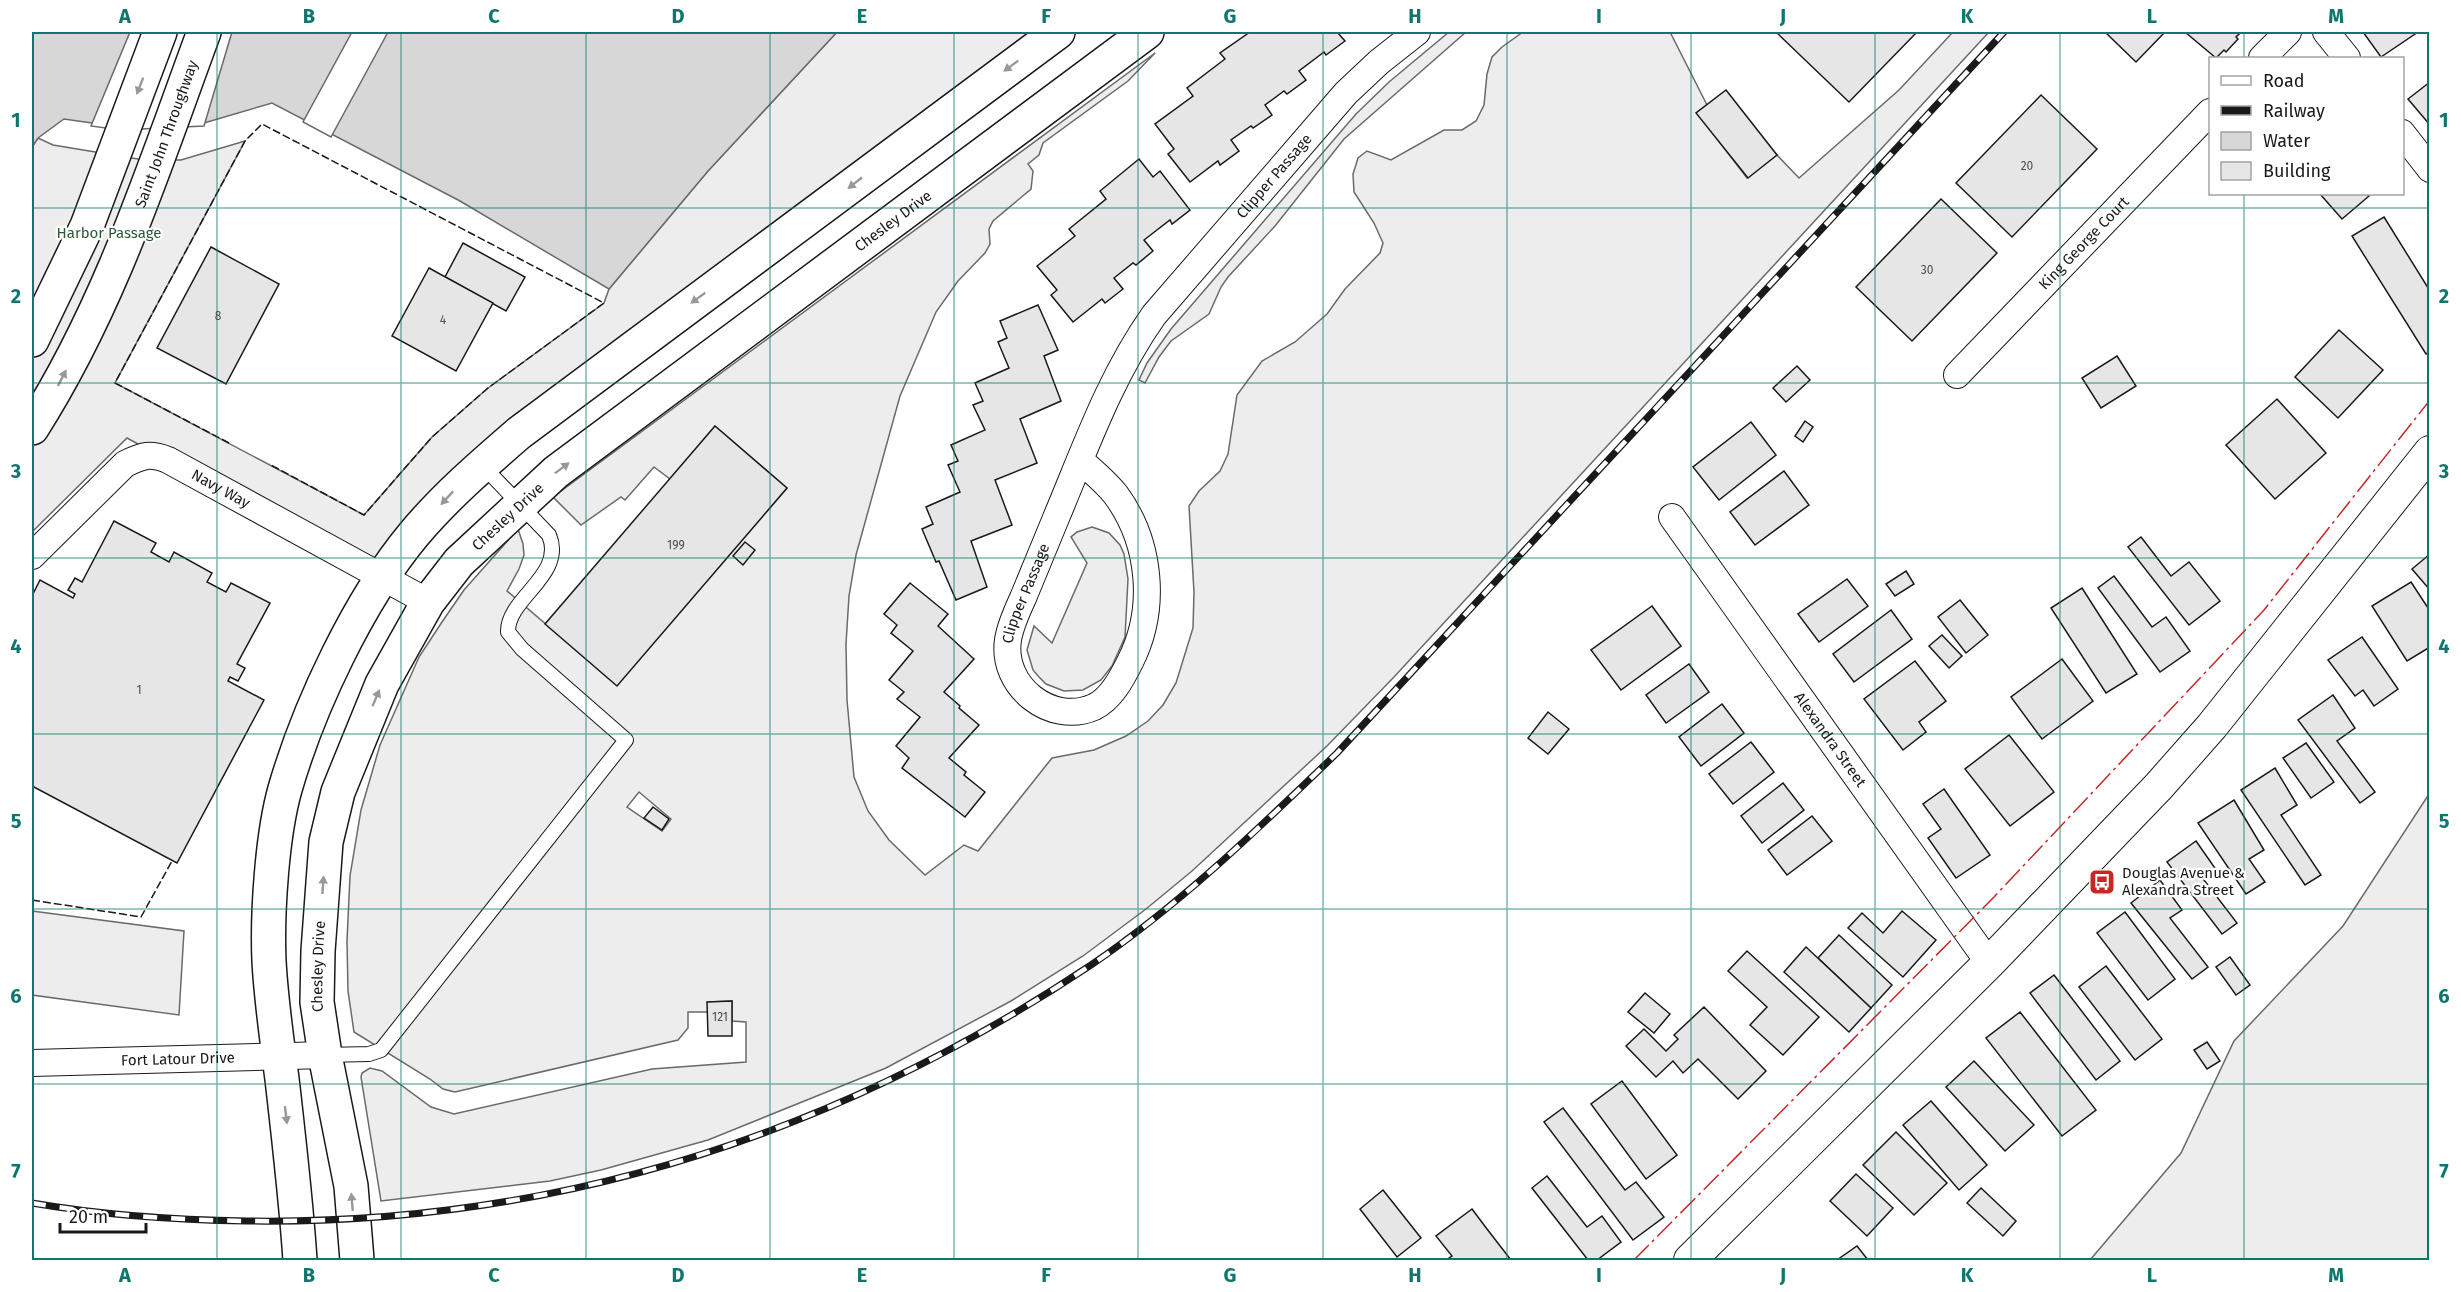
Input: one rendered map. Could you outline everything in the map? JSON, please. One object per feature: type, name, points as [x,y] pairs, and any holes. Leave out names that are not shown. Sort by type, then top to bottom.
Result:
[{"type":"main road","points":[[32,340],[98,198],[160,32]]},
{"type":"main road","name":"Saint John Throughway","points":[[32,428],[58,387],[120,258],[204,32]]},
{"type":"main road","points":[[300,1260],[295,1185],[269,961],[275,843],[284,791],[299,747],[328,676],[353,626],[382,577],[414,534],[461,484],[519,432],[1058,32]]},
{"type":"main road","name":"Chesley Drive","points":[[357,1260],[351,1186],[317,1002],[318,951],[326,842],[338,792],[368,716],[382,684],[428,602],[459,562],[556,472],[1146,32]]},
{"type":"main road","points":[[32,304],[76,248]]},
{"type":"street","name":"Clipper Passage","points":[[1080,460],[1114,493],[1130,516],[1146,572],[1148,601],[1135,653],[1123,676],[1110,693],[1095,706],[1075,712],[1048,707],[1024,692],[1010,668],[1007,647],[1014,618],[1080,460],[1119,371],[1133,345],[1154,315],[1346,93],[1379,62],[1417,32]]},
{"type":"street","points":[[2263,57],[2288,32]]},
{"type":"street","points":[[2326,32],[2346,57]]},
{"type":"street","name":"King George Court","points":[[1957,375],[2209,114]]},
{"type":"street","points":[[2404,134],[2430,169]]},
{"type":"street","points":[[1690,1260],[2094,857],[2212,726],[2430,452]]},
{"type":"street","name":"Navy Way","points":[[32,556],[125,464],[139,457],[154,455],[168,460],[428,602]]},
{"type":"street","name":"Alexandra Street","points":[[1672,517],[1989,963]]},
{"type":"street","name":"Fort Latour Drive","points":[[32,1063],[325,1055]]},
{"type":"lane","points":[[325,1055],[369,1054],[381,1050],[626,740],[522,649],[508,632],[512,617],[545,570],[551,558],[553,546],[549,535],[482,465]]},
{"type":"shaded area","name":"Harbor Passage","points":[[837,32],[1058,32],[675,314],[382,577],[127,438],[32,532],[32,147],[38,138],[53,145],[144,160],[181,160],[245,141],[115,383],[364,515],[432,437],[488,388],[604,303],[609,289],[708,171]]},
{"type":"shaded area","points":[[1449,32],[1466,32],[1344,139],[1275,226],[1228,277],[1209,314],[1171,341],[1145,383],[1139,380],[1147,363],[1171,329],[1356,114],[1389,82]]},
{"type":"shaded area","points":[[1523,32],[1670,32],[1707,105],[1697,113],[1747,178],[1777,155],[1799,178],[1899,90],[1953,32],[1989,32],[1394,677],[1327,746],[1192,871],[1083,956],[1011,1001],[886,1068],[708,1140],[601,1170],[550,1181],[381,1201],[361,1077],[362,1073],[370,1068],[382,1071],[431,1107],[454,1114],[652,1069],[746,1062],[746,1022],[732,1021],[732,1001],[708,1002],[708,1012],[688,1012],[688,1028],[678,1040],[455,1092],[443,1089],[354,1032],[348,991],[347,941],[350,876],[361,810],[380,745],[419,657],[464,590],[518,529],[524,555],[507,591],[617,685],[787,488],[715,426],[670,479],[654,467],[625,500],[621,497],[581,525],[553,497],[1155,53],[1128,81],[1043,143],[1039,155],[1028,164],[1033,171],[1031,189],[993,221],[989,229],[990,244],[985,253],[958,281],[936,312],[900,396],[856,555],[849,596],[846,644],[847,700],[854,777],[868,811],[889,840],[925,875],[964,845],[978,851],[1052,758],[1094,750],[1126,736],[1148,721],[1163,705],[1176,683],[1193,628],[1194,592],[1189,506],[1199,491],[1220,471],[1228,454],[1237,395],[1262,361],[1295,342],[1327,314],[1345,289],[1380,253],[1383,243],[1374,223],[1354,192],[1353,174],[1358,158],[1367,151],[1391,160],[1444,130],[1462,130],[1476,121],[1484,105],[1487,74],[1492,57]],"holes":[[[639,792],[671,819],[662,831],[627,807]]]},
{"type":"shaded area","points":[[1092,527],[1109,533],[1120,545],[1124,554],[1128,579],[1125,637],[1112,666],[1101,680],[1083,690],[1064,691],[1046,684],[1039,677],[1033,670],[1027,650],[1034,626],[1052,643],[1087,563],[1071,537],[1077,532]]},
{"type":"shaded area","points":[[2429,794],[2429,1260],[2090,1260],[2181,1153],[2234,1041],[2343,926]]},
{"type":"shaded area","points":[[32,911],[184,931],[179,1015],[32,995]]},
{"type":"water","points":[[32,32],[837,32],[708,171],[609,289],[460,201],[272,103],[204,123],[120,127],[64,119],[38,138],[32,147]]},
{"type":"pier","points":[[130,32],[232,32],[204,126],[120,130],[91,126]]},
{"type":"pier","points":[[352,32],[388,32],[331,137],[303,122]]},
{"type":"building","points":[[1250,32],[1337,32],[1345,41],[1326,55],[1324,52],[1299,71],[1306,80],[1287,94],[1284,91],[1265,105],[1272,115],[1231,140],[1239,151],[1220,165],[1218,161],[1190,182],[1168,154],[1174,149],[1155,124],[1193,96],[1187,88],[1225,59],[1220,53]]},
{"type":"building","points":[[1776,32],[1917,32],[1849,102]]},
{"type":"building","points":[[2105,32],[2165,32],[2136,62]]},
{"type":"building","points":[[2185,32],[2241,32],[2226,52],[2224,50],[2215,57]]},
{"type":"building","points":[[2363,32],[2418,32],[2381,57]]},
{"type":"building","points":[[2430,82],[2430,125],[2408,99]]},
{"type":"building","points":[[1726,90],[1777,155],[1748,178],[1696,113]]},
{"type":"building","points":[[2041,95],[2097,149],[2012,237],[1956,183]]},
{"type":"building","points":[[1139,159],[1153,177],[1160,171],[1190,210],[1172,224],[1170,220],[1144,240],[1153,251],[1136,265],[1133,263],[1114,278],[1123,289],[1105,303],[1102,299],[1073,322],[1051,295],[1057,290],[1037,266],[1075,236],[1069,229],[1106,199],[1100,191]]},
{"type":"building","points":[[2321,195],[2369,196],[2342,219]]},
{"type":"building","points":[[1941,199],[1997,253],[1912,341],[1856,287]]},
{"type":"building","points":[[2384,217],[2430,291],[2430,352],[2426,354],[2352,236]]},
{"type":"building","points":[[463,243],[525,277],[506,311],[445,277]]},
{"type":"building","points":[[211,247],[279,284],[226,384],[157,348]]},
{"type":"building","points":[[429,268],[493,303],[456,371],[392,336]]},
{"type":"building","points":[[1038,305],[1058,350],[1044,356],[1061,401],[1020,419],[1037,463],[995,480],[1012,525],[971,541],[987,587],[956,600],[922,529],[933,524],[926,507],[960,492],[948,465],[958,461],[951,445],[985,430],[973,405],[983,401],[975,383],[1009,368],[998,342],[1007,338],[1000,321]]},
{"type":"building","points":[[2339,330],[2383,370],[2338,418],[2295,377]]},
{"type":"building","points":[[2117,356],[2136,386],[2101,408],[2082,378]]},
{"type":"building","points":[[1797,366],[1810,380],[1786,402],[1773,388]]},
{"type":"building","points":[[2277,399],[2326,453],[2275,499],[2226,445]]},
{"type":"building","points":[[1805,421],[1813,427],[1803,442],[1795,436]]},
{"type":"building","points":[[1751,422],[1776,455],[1719,500],[1693,467]]},
{"type":"building","points":[[715,426],[787,488],[617,686],[545,624]]},
{"type":"building","points":[[1784,471],[1809,505],[1755,545],[1730,512]]},
{"type":"building","points":[[114,521],[156,543],[151,552],[169,562],[174,552],[212,573],[207,582],[226,592],[231,583],[270,603],[237,664],[245,668],[238,681],[230,677],[228,681],[264,700],[177,863],[32,786],[32,596],[40,580],[73,598],[75,594],[68,590],[75,578],[82,582]]},
{"type":"building","points":[[2141,537],[2171,576],[2189,562],[2220,601],[2189,625],[2128,547]]},
{"type":"building","points":[[745,542],[755,550],[743,565],[733,556]]},
{"type":"building","points":[[2430,554],[2430,590],[2412,569]]},
{"type":"building","points":[[1906,571],[1914,584],[1895,596],[1886,584]]},
{"type":"building","points":[[2114,576],[2152,627],[2166,617],[2190,651],[2160,672],[2098,588]]},
{"type":"building","points":[[1847,579],[1868,606],[1819,642],[1798,614]]},
{"type":"building","points":[[2411,582],[2430,611],[2430,647],[2407,661],[2372,606]]},
{"type":"building","points":[[910,583],[948,614],[938,626],[974,659],[944,692],[979,725],[949,758],[966,772],[964,775],[985,792],[965,817],[902,768],[909,758],[896,746],[920,717],[897,699],[904,692],[889,680],[913,651],[891,633],[897,625],[884,614]]},
{"type":"building","points":[[2082,588],[2137,674],[2106,693],[2051,608]]},
{"type":"building","points":[[1960,600],[1988,635],[1966,653],[1938,617]]},
{"type":"building","points":[[1652,606],[1681,646],[1621,690],[1591,650]]},
{"type":"building","points":[[1891,610],[1912,639],[1854,682],[1833,654]]},
{"type":"building","points":[[1942,635],[1962,656],[1949,668],[1929,646]]},
{"type":"building","points":[[2362,637],[2398,689],[2374,706],[2363,690],[2355,696],[2328,660]]},
{"type":"building","points":[[2062,659],[2093,701],[2042,739],[2011,697]]},
{"type":"building","points":[[1915,661],[1946,701],[1919,722],[1926,732],[1903,750],[1864,699]]},
{"type":"building","points":[[1689,664],[1709,692],[1666,723],[1646,695]]},
{"type":"building","points":[[2333,695],[2355,728],[2337,741],[2375,792],[2360,803],[2298,720]]},
{"type":"building","points":[[1722,704],[1744,733],[1701,766],[1679,737]]},
{"type":"building","points":[[1548,712],[1569,729],[1548,754],[1528,738]]},
{"type":"building","points":[[2009,735],[2054,792],[2010,826],[1965,769]]},
{"type":"building","points":[[1751,742],[1774,772],[1733,804],[1709,774]]},
{"type":"building","points":[[2306,743],[2334,782],[2311,798],[2283,758]]},
{"type":"building","points":[[2275,768],[2297,805],[2281,815],[2321,875],[2305,885],[2241,790]]},
{"type":"building","points":[[1783,783],[1804,810],[1762,843],[1741,816]]},
{"type":"building","points":[[1944,789],[1990,855],[1956,878],[1928,838],[1941,829],[1923,804]]},
{"type":"building","points":[[2234,800],[2264,850],[2249,859],[2265,882],[2246,894],[2198,823]]},
{"type":"building","points":[[653,807],[669,819],[662,830],[644,818]]},
{"type":"building","points":[[1812,816],[1832,841],[1787,875],[1768,850]]},
{"type":"building","points":[[2196,841],[2217,871],[2204,880],[2237,923],[2222,934],[2167,862]]},
{"type":"building","points":[[2160,880],[2182,910],[2170,918],[2208,967],[2192,979],[2131,903]]},
{"type":"building","points":[[1902,911],[1936,940],[1903,977],[1848,928],[1862,913],[1883,933]]},
{"type":"building","points":[[2125,912],[2175,979],[2148,1000],[2097,933]]},
{"type":"building","points":[[1839,935],[1892,985],[1871,1008],[1818,958]]},
{"type":"building","points":[[1806,947],[1871,1008],[1849,1032],[1784,972]]},
{"type":"building","points":[[1747,951],[1819,1017],[1783,1055],[1750,1025],[1767,1007],[1728,971]]},
{"type":"building","points":[[2230,957],[2250,985],[2236,995],[2216,967]]},
{"type":"building","points":[[2106,966],[2162,1039],[2135,1060],[2079,987]]},
{"type":"building","points":[[2054,975],[2120,1061],[2096,1080],[2030,993]]},
{"type":"building","points":[[1645,993],[1670,1014],[1654,1033],[1628,1012]]},
{"type":"building","points":[[732,1001],[732,1036],[708,1036],[707,1002]]},
{"type":"building","points":[[1704,1007],[1766,1071],[1738,1099],[1698,1059],[1683,1073],[1673,1061],[1656,1077],[1626,1046],[1644,1029],[1666,1051],[1678,1039],[1674,1035]]},
{"type":"building","points":[[2020,1012],[2096,1110],[2062,1136],[1986,1038]]},
{"type":"building","points":[[2207,1042],[2220,1061],[2207,1069],[2194,1050]]},
{"type":"building","points":[[1974,1061],[2034,1125],[2005,1151],[1946,1087]]},
{"type":"building","points":[[1622,1081],[1677,1155],[1646,1179],[1591,1104]]},
{"type":"building","points":[[1931,1101],[1987,1165],[1959,1190],[1903,1125]]},
{"type":"building","points":[[1563,1108],[1625,1190],[1636,1182],[1664,1217],[1633,1240],[1544,1122]]},
{"type":"building","points":[[1896,1132],[1947,1183],[1914,1215],[1863,1165]]},
{"type":"building","points":[[1856,1174],[1893,1208],[1867,1236],[1830,1201]]},
{"type":"building","points":[[1547,1176],[1587,1227],[1602,1216],[1621,1242],[1597,1260],[1588,1260],[1532,1188]]},
{"type":"building","points":[[1981,1188],[2016,1221],[2003,1236],[1967,1203]]},
{"type":"building","points":[[1383,1190],[1421,1238],[1397,1257],[1360,1209]]},
{"type":"building","points":[[1472,1209],[1511,1260],[1446,1260],[1452,1256],[1436,1236]]},
{"type":"building","points":[[1857,1246],[1868,1260],[1837,1260]]},
{"type":"railway","points":[[32,1203],[112,1214],[193,1219],[247,1221],[361,1218],[473,1207],[582,1187],[689,1158],[793,1122],[895,1077],[994,1025],[1091,965],[1156,917],[1249,837],[1337,753],[2004,32]]},
{"type":"fence","points":[[229,443],[115,383],[245,141],[262,124],[604,303],[488,388],[432,437],[364,515],[269,464]]},
{"type":"fence","points":[[32,900],[141,917],[172,861]]},
{"type":"power","points":[[1634,1260],[1994,897],[2264,610],[2430,400]]},
{"type":"place","name":"Douglas Avenue & Alexandra Street","points":[[2102,882]]}]
